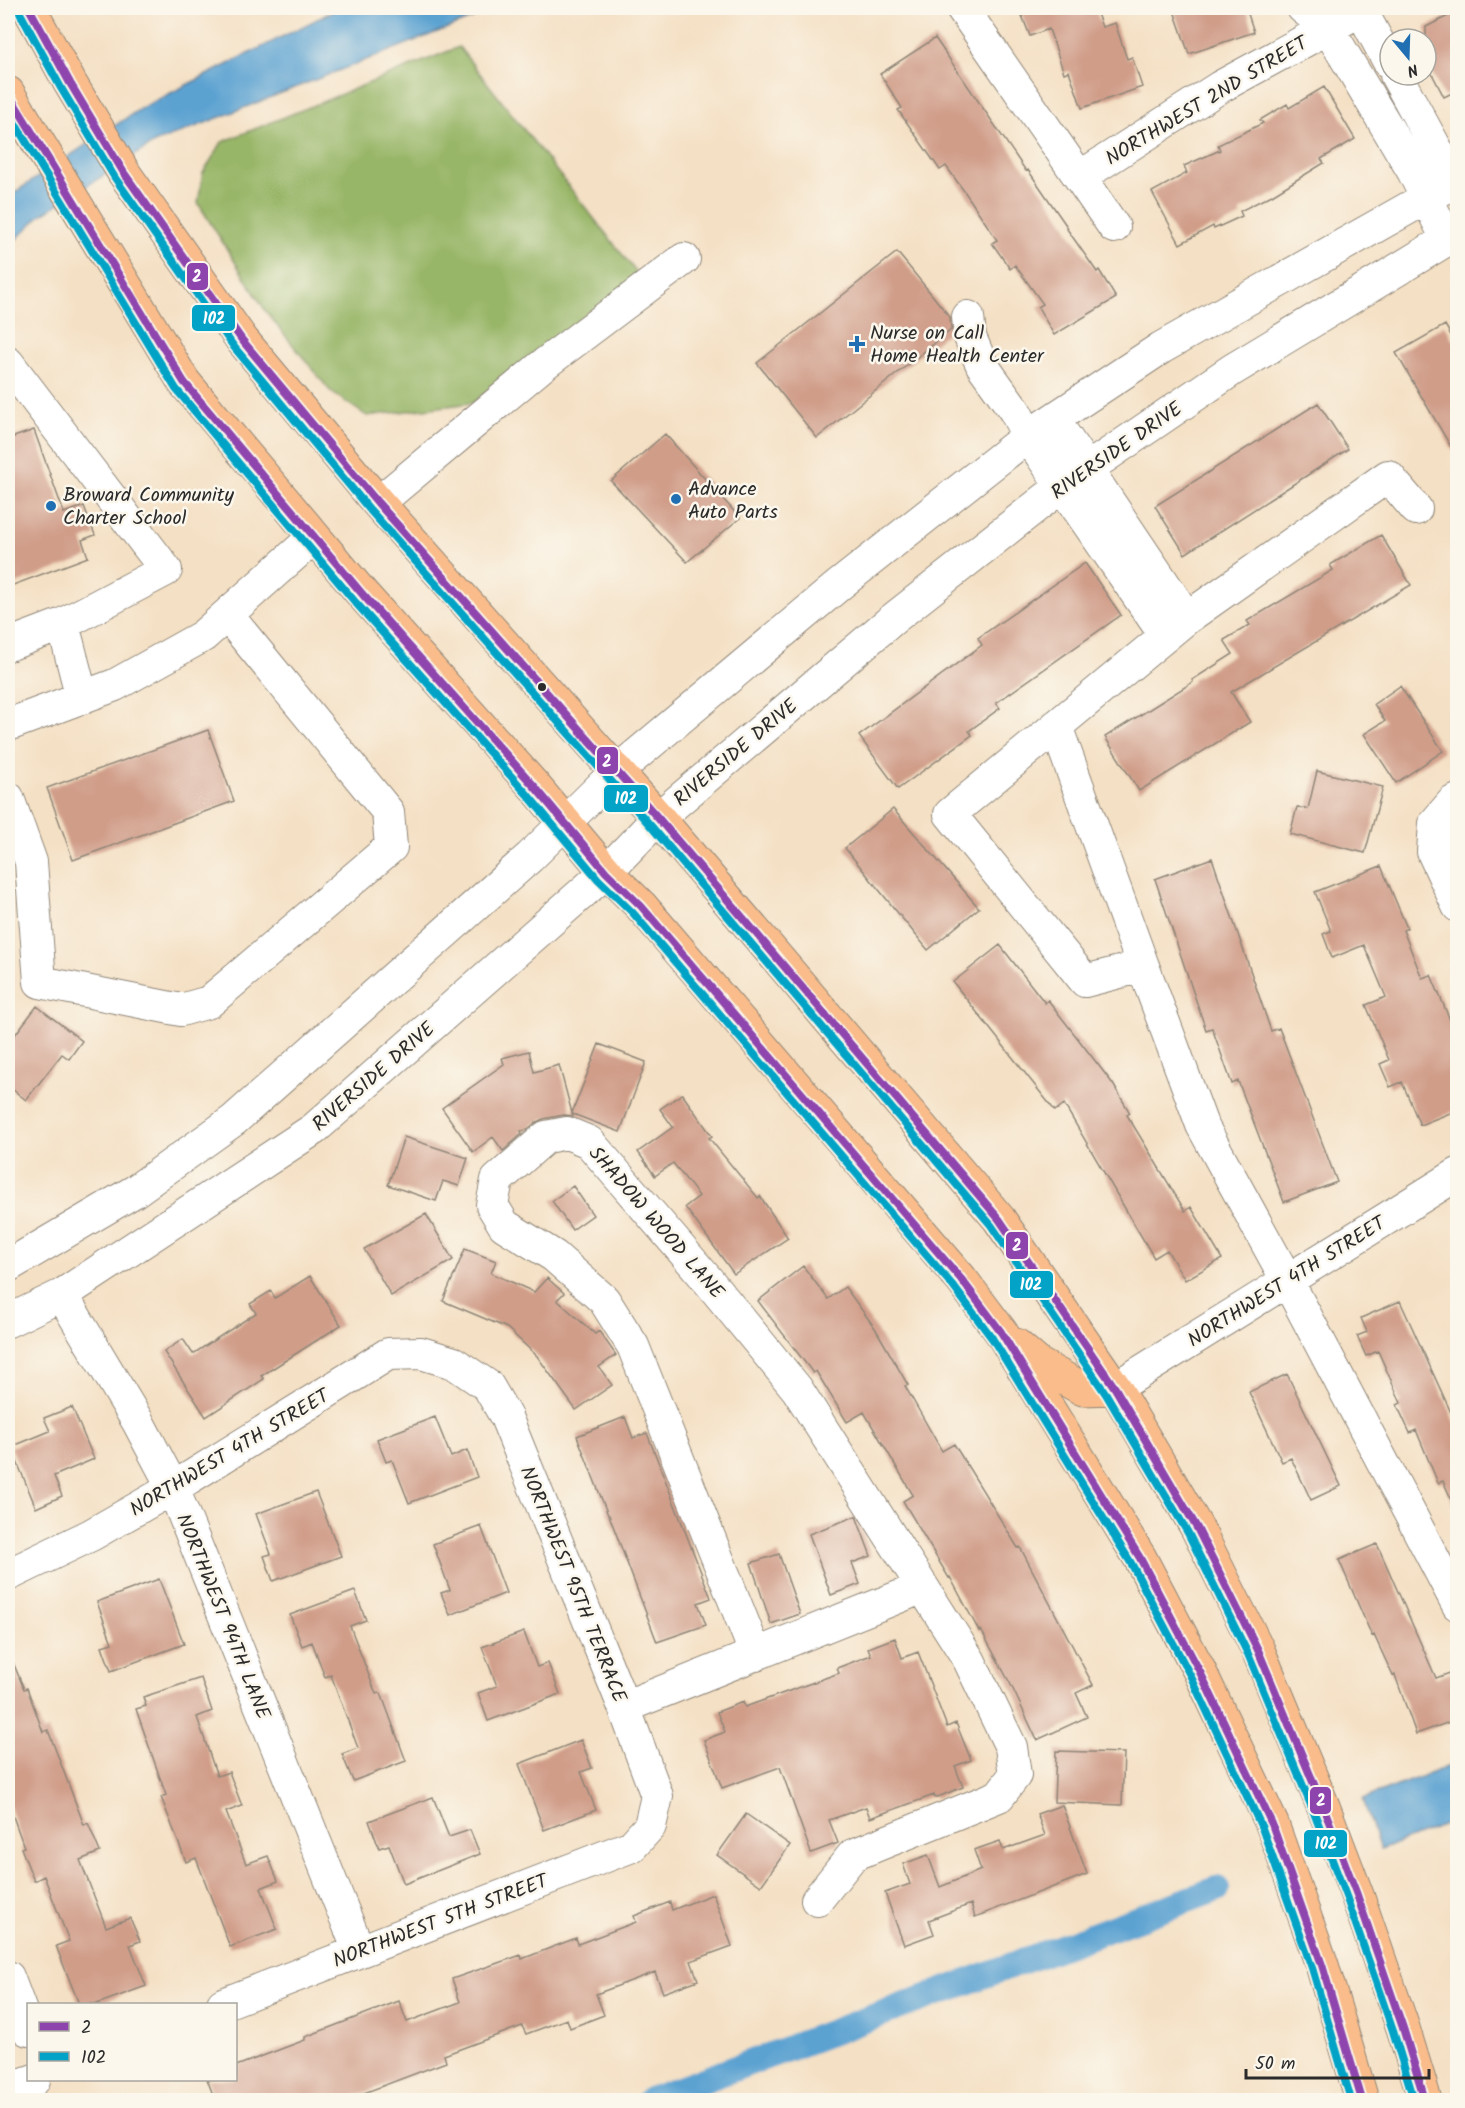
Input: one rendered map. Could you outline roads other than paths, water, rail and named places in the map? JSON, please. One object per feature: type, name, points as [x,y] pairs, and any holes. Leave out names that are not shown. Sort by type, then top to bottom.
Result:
[{"type":"main road","points":[[29,8],[124,173],[242,340],[378,503],[658,818],[999,1219],[1115,1388],[1197,1528],[1258,1650],[1323,1806],[1357,1895],[1425,2100]]},
{"type":"main road","points":[[8,93],[184,382],[313,538],[606,872],[641,906],[907,1215],[961,1279],[1001,1332],[1140,1558],[1200,1672],[1272,1824],[1322,1965],[1358,2085],[1376,2100]]},
{"type":"main road","points":[[1001,1332],[1038,1364],[1083,1389],[1115,1388]]},
{"type":"street","points":[[963,8],[1114,227]]},
{"type":"street","points":[[1303,8],[1328,28],[1426,197],[1452,236]]},
{"type":"street","points":[[1363,9],[1378,40]]},
{"type":"street","name":"NORTHWEST 2ND STREET","points":[[1080,177],[1220,87],[1363,9]]},
{"type":"street","points":[[8,1266],[135,1191],[234,1120],[565,824],[616,772],[839,585],[1041,428],[1161,348],[1426,197],[1456,184],[1403,87]]},
{"type":"street","name":"RIVERSIDE DRIVE","points":[[8,1321],[62,1295],[314,1129],[606,872],[658,818],[893,619],[1062,486],[1232,370],[1452,236]]},
{"type":"street","points":[[378,503],[543,365],[684,259]]},
{"type":"street","points":[[968,317],[970,337],[982,365],[1015,411],[1041,428],[1087,468],[1176,627]]},
{"type":"street","points":[[8,363],[166,570],[63,624],[8,645]]},
{"type":"street","points":[[1041,428],[1062,486],[1176,627]]},
{"type":"street","points":[[1143,966],[1085,981],[950,814],[1176,627],[1388,476],[1416,509]]},
{"type":"street","points":[[8,725],[115,685],[194,642],[313,538]]},
{"type":"street","points":[[8,798],[31,862],[40,982],[181,1010],[209,1002],[391,847],[388,812],[227,615]]},
{"type":"street","points":[[63,624],[82,698]]},
{"type":"street","points":[[1056,726],[1202,1125],[1287,1280],[1458,1605]]},
{"type":"street","points":[[1458,800],[1436,823],[1433,852],[1458,906]]},
{"type":"street","name":"SHADOW WOOD LANE","points":[[756,1655],[633,1346],[604,1300],[554,1256],[504,1226],[492,1204],[496,1180],[546,1137],[567,1133],[590,1142],[797,1389],[974,1670],[1011,1747],[1015,1774],[999,1796],[853,1855],[817,1900]]},
{"type":"street","name":"NORTHWEST 4TH STREET","points":[[1115,1388],[1458,1174]]},
{"type":"street","name":"NORTHWEST 94TH LANE","points":[[62,1295],[138,1422],[173,1488],[359,1951]]},
{"type":"street","name":"NORTHWEST 4TH STREET","points":[[8,1575],[91,1535],[173,1488],[388,1354],[421,1353],[454,1363]]},
{"type":"street","name":"NORTHWEST 95TH TERRACE","points":[[454,1363],[488,1386],[506,1417],[624,1707],[657,1796],[650,1826]]},
{"type":"street","points":[[624,1707],[921,1588]]},
{"type":"street","name":"NORTHWEST 5TH STREET","points":[[226,2003],[632,1846],[650,1826]]},
{"type":"street","points":[[8,1977],[27,2027]]},
{"type":"street","points":[[8,2089],[29,2081]]},
{"type":"water","points":[[339,8],[499,8],[154,143],[41,215],[8,247],[8,197],[143,107]]},
{"type":"water","points":[[1457,1763],[1457,1820],[1380,1850],[1363,1799]]},
{"type":"waterway","points":[[650,2100],[1217,1889]]},
{"type":"place","name":"Nurse on Call Home Health Center","points":[[857,344]]},
{"type":"place","name":"Advance Auto Parts","points":[[676,499]]},
{"type":"place","name":"Broward Community Charter School","points":[[51,506]]}]
